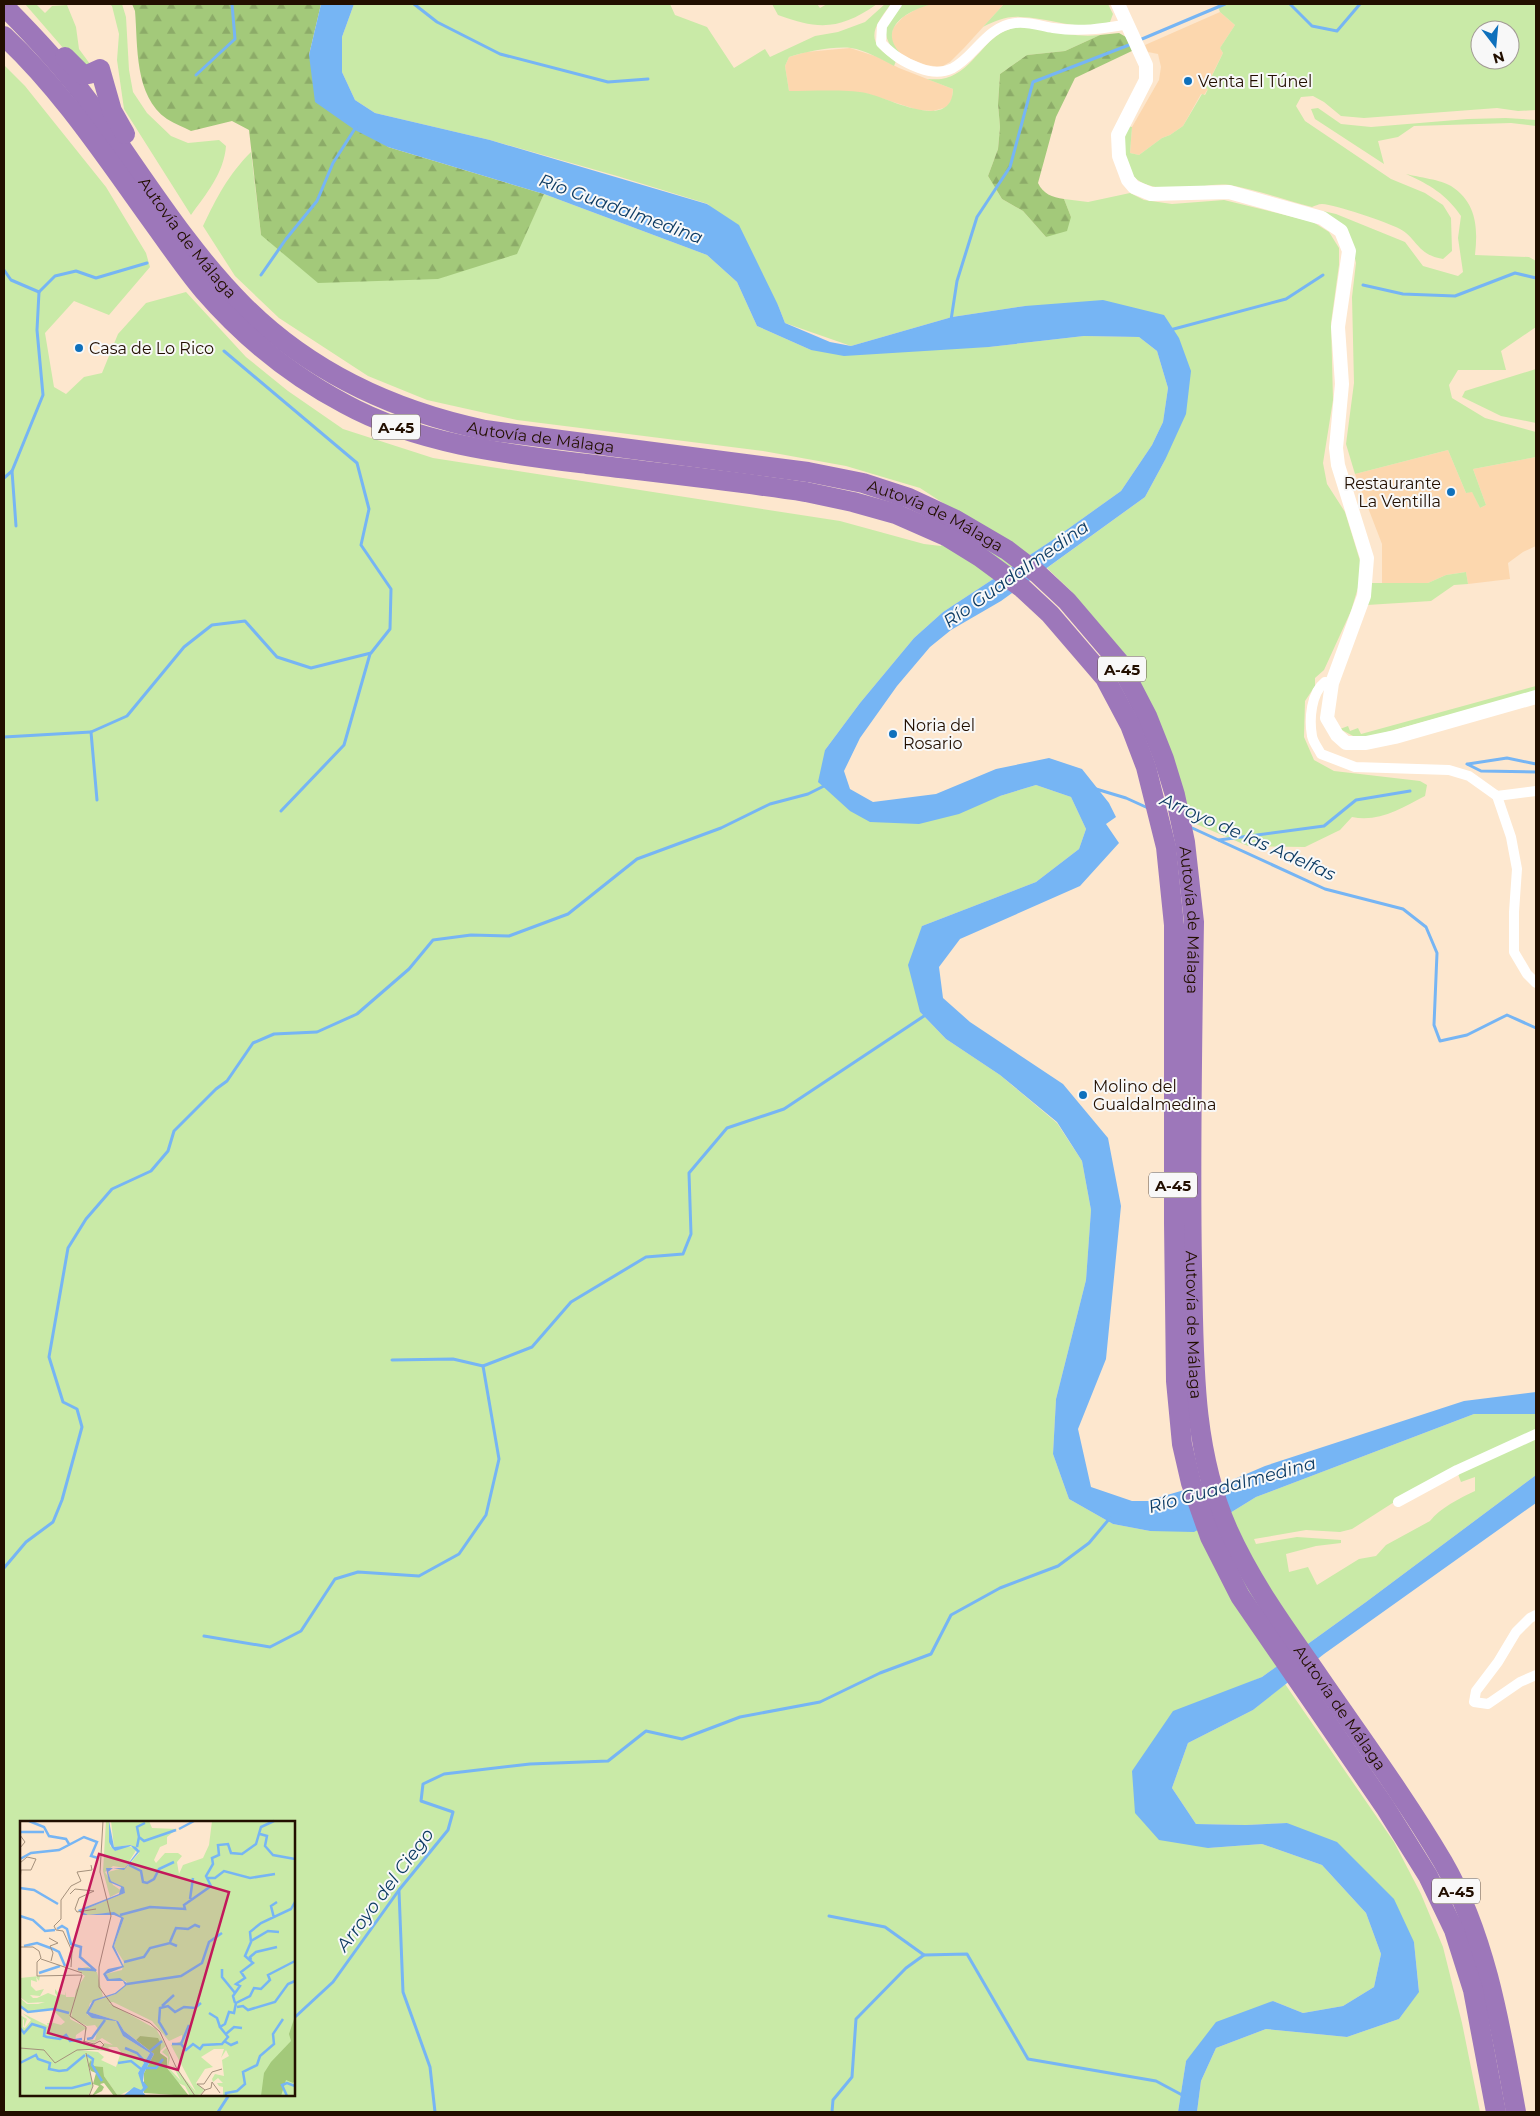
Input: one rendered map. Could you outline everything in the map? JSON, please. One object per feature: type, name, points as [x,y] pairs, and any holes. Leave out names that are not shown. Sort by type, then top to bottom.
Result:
[{"type":"highway","name":"Autovía de Málaga","points":[[4,6],[59,63],[213,272],[243,305],[270,330],[309,359],[353,385],[406,409],[449,423],[485,430],[808,472],[854,482],[909,498],[950,528],[980,557],[1022,588],[1050,614],[1106,678],[1138,721]]},
{"type":"highway","points":[[29,31],[51,41],[83,75],[100,69],[112,111],[139,154],[147,183]]},
{"type":"highway","name":"Autovía de Málaga","points":[[4,36],[56,91],[97,143],[176,254],[229,319],[267,351],[345,405],[401,428],[502,453],[806,492],[853,502],[950,528],[1007,550],[1038,573],[1067,601],[1119,662],[1138,721],[1146,767],[1184,923],[1174,1243],[1176,1381],[1191,1443],[1191,1483],[1210,1537],[1324,1702],[1444,1864],[1471,1923],[1491,1985],[1516,2112]]},
{"type":"highway","name":"Autovía de Málaga","points":[[1324,1702],[1428,1876],[1454,1930],[1473,1990],[1496,2112]]},
{"type":"street","points":[[897,4],[882,26],[881,43],[895,57],[905,63],[939,73],[950,70],[960,64],[993,31],[1004,25],[1017,22],[1084,31],[1128,24]]},
{"type":"street","points":[[1118,4],[1146,65],[1146,80],[1118,135],[1119,156],[1128,180],[1134,187],[1151,194],[1228,192],[1322,218],[1341,231],[1349,251],[1338,327],[1342,384],[1336,448],[1338,465],[1366,558],[1364,596],[1332,683],[1327,718],[1337,735],[1346,743],[1366,743],[1395,737],[1536,697]]},
{"type":"street","points":[[1332,683],[1325,682],[1319,687],[1311,710],[1312,736],[1321,754],[1355,767],[1449,770],[1469,776],[1497,796],[1511,837],[1517,869],[1514,952],[1527,974],[1536,983]]},
{"type":"street","points":[[1497,796],[1536,791]]},
{"type":"street","points":[[1398,1502],[1457,1470],[1536,1434]]},
{"type":"street","points":[[1536,1615],[1530,1618],[1516,1632],[1498,1662],[1476,1691],[1474,1702],[1488,1704],[1520,1682],[1536,1675]]},
{"type":"shaded area","points":[[932,4],[1004,4],[950,62],[941,67],[926,65],[903,56],[895,48],[891,38],[893,28],[903,17],[920,7]]},
{"type":"shaded area","points":[[1220,12],[1235,25],[1220,48],[1223,53],[1206,87],[1208,89],[1204,95],[1201,94],[1183,126],[1162,138],[1139,155],[1130,153],[1132,127],[1159,80],[1161,67],[1158,54],[1148,52],[1145,45]]},
{"type":"shaded area","points":[[850,48],[878,57],[899,68],[953,89],[952,99],[947,107],[933,111],[918,110],[865,93],[789,91],[785,66],[789,57],[806,52]]},
{"type":"shaded area","points":[[1448,450],[1466,493],[1472,491],[1480,508],[1486,505],[1473,469],[1536,457],[1536,546],[1523,552],[1508,563],[1510,579],[1468,584],[1466,572],[1446,575],[1428,583],[1382,583],[1382,544],[1355,474]]},
{"type":"green space","points":[[25,4],[36,4],[45,13],[52,6],[67,5],[76,27],[79,49],[90,64],[84,66],[71,57]]},
{"type":"green space","points":[[109,4],[122,4],[126,17],[129,70],[133,92],[147,113],[171,136],[188,143],[219,140],[226,146],[225,156],[218,174],[191,215],[124,109],[117,60],[119,34],[112,6]]},
{"type":"green space","points":[[132,4],[321,4],[309,55],[388,147],[544,194],[517,254],[438,279],[318,283],[261,235],[249,130],[232,121],[191,131],[167,119],[156,109],[148,97],[140,70],[135,11]]},
{"type":"green space","points":[[354,4],[670,4],[675,15],[707,27],[734,68],[765,49],[770,57],[815,36],[838,32],[865,22],[885,4],[891,4],[879,21],[874,35],[879,48],[896,61],[894,66],[867,53],[851,48],[803,53],[789,57],[785,66],[789,91],[866,93],[903,106],[931,111],[942,109],[950,102],[953,89],[927,79],[944,79],[956,74],[965,68],[994,38],[1003,32],[1021,27],[1074,35],[1100,35],[1065,51],[1027,55],[1000,74],[998,149],[988,176],[1002,199],[1023,211],[1046,237],[1071,217],[1064,199],[1088,202],[1130,193],[1144,200],[1172,204],[1224,200],[1313,222],[1329,232],[1339,248],[1339,265],[1331,323],[1333,400],[1323,463],[1327,484],[1345,512],[1361,564],[1360,581],[1351,611],[1324,670],[1315,678],[1315,686],[1305,701],[1304,737],[1314,760],[1334,771],[1420,781],[1427,785],[1425,796],[1399,810],[1380,816],[1371,818],[1352,817],[1340,830],[1305,847],[1248,846],[1189,821],[1185,801],[1071,591],[1047,568],[1145,497],[1165,460],[1179,338],[1025,306],[952,317],[851,346],[785,323],[778,305],[708,204],[490,140],[375,113],[355,100],[342,72],[342,37]]},
{"type":"green space","points":[[772,4],[817,4],[820,8],[827,4],[877,4],[852,19],[829,25],[818,25],[778,15]]},
{"type":"green space","points":[[901,4],[932,4],[913,11],[897,22],[892,37],[895,46],[903,56],[890,45],[885,29]]},
{"type":"green space","points":[[1004,4],[1108,4],[1113,14],[1110,22],[1097,25],[1074,25],[1032,18],[1010,17],[983,27]]},
{"type":"green space","points":[[1217,4],[1536,4],[1536,110],[1518,111],[1497,108],[1364,118],[1341,116],[1324,102],[1313,96],[1301,97],[1296,106],[1305,121],[1391,179],[1425,193],[1443,205],[1451,218],[1452,251],[1443,259],[1434,257],[1422,250],[1400,229],[1361,214],[1329,205],[1321,204],[1312,207],[1230,185],[1211,185],[1180,189],[1164,188],[1140,182],[1133,175],[1127,166],[1125,155],[1127,126],[1132,127],[1130,153],[1139,155],[1162,138],[1183,126],[1202,94],[1205,95],[1208,89],[1206,88],[1223,53],[1220,48],[1235,25],[1220,12]]},
{"type":"green space","points":[[1119,33],[1126,37],[1134,50],[1075,78],[1056,117],[1038,183],[1042,190],[1048,194],[1064,199],[1071,217],[1067,231],[1046,237],[1023,211],[1002,199],[988,176],[998,149],[1000,74],[1027,55],[1065,51],[1100,35]]},
{"type":"green space","points":[[4,65],[25,86],[106,187],[146,253],[150,267],[109,315],[74,301],[45,333],[54,387],[66,394],[84,377],[102,373],[118,334],[146,303],[186,292],[246,357],[288,391],[343,429],[433,458],[840,521],[924,544],[941,546],[957,512],[920,488],[846,466],[763,451],[517,420],[427,400],[368,376],[279,318],[235,276],[203,226],[224,187],[251,152],[261,235],[516,254],[544,194],[707,255],[737,282],[757,326],[811,350],[989,347],[1084,336],[1139,337],[1157,351],[1168,388],[1163,422],[1152,445],[1121,491],[1051,541],[943,612],[914,638],[860,703],[825,750],[850,811],[1000,796],[1036,785],[1071,797],[1086,829],[1079,849],[1036,882],[922,926],[920,1012],[946,1039],[1000,1075],[1057,1123],[1082,1161],[1091,1210],[1086,1280],[1056,1399],[1053,1454],[1069,1499],[1113,1524],[1150,1531],[1230,1513],[1256,1497],[1474,1414],[1536,1414],[1536,1429],[1402,1497],[1352,1529],[1340,1532],[1306,1530],[1254,1539],[1256,1544],[1297,1537],[1341,1540],[1341,1543],[1316,1546],[1286,1554],[1289,1572],[1308,1567],[1317,1585],[1359,1559],[1376,1556],[1386,1545],[1430,1521],[1457,1500],[1475,1491],[1475,1477],[1461,1482],[1458,1474],[1536,1438],[1536,1475],[1262,1677],[1222,1694],[1132,1771],[1208,1848],[1262,1844],[1322,1865],[1366,1913],[1381,1954],[1374,1987],[1343,2006],[1303,2013],[1273,2001],[1186,2061],[1178,2112],[4,2112]]},
{"type":"green space","points":[[1318,108],[1341,124],[1371,127],[1468,119],[1506,118],[1536,120],[1536,126],[1511,123],[1414,126],[1398,137],[1378,141],[1384,164],[1315,119],[1311,109]]},
{"type":"green space","points":[[1406,174],[1447,184],[1466,200],[1471,208],[1476,226],[1475,255],[1529,257],[1536,261],[1536,327],[1501,351],[1506,370],[1458,370],[1449,385],[1452,398],[1485,418],[1536,432],[1536,457],[1473,469],[1486,505],[1480,508],[1472,492],[1466,493],[1448,450],[1355,474],[1346,444],[1354,383],[1352,297],[1356,263],[1351,240],[1323,211],[1336,214],[1405,242],[1423,266],[1458,276],[1463,272],[1458,238],[1461,216],[1437,191]]},
{"type":"green space","points":[[1536,369],[1536,423],[1501,416],[1462,397],[1465,391]]},
{"type":"green space","points":[[1466,572],[1468,584],[1454,585],[1431,601],[1367,605],[1371,583],[1428,583],[1446,575]]},
{"type":"green space","points":[[1536,686],[1536,691],[1365,738],[1355,737],[1340,729],[1348,726],[1350,731],[1358,728],[1361,734]]},
{"type":"green space","points":[[1285,1684],[1394,1842],[1421,1894],[1443,1947],[1462,2023],[1480,2112],[1197,2112],[1201,2081],[1216,2048],[1266,2029],[1347,2037],[1399,2019],[1419,1991],[1414,1942],[1287,1823],[1246,1825],[1196,1824],[1172,1788],[1188,1743],[1253,1710]]},
{"type":"water","points":[[321,4],[354,4],[342,37],[342,72],[355,100],[375,113],[490,140],[707,204],[739,225],[785,323],[830,342],[851,346],[952,317],[1025,306],[1103,300],[1164,315],[1179,338],[1191,371],[1186,414],[1165,460],[1145,497],[1001,601],[951,630],[930,647],[897,686],[860,738],[844,771],[850,789],[873,802],[936,794],[996,769],[1049,758],[1082,769],[1109,803],[1116,817],[1106,824],[1119,843],[1080,886],[960,939],[939,967],[943,998],[970,1022],[1063,1084],[1108,1138],[1121,1206],[1106,1359],[1078,1429],[1091,1487],[1132,1501],[1183,1501],[1265,1466],[1464,1401],[1536,1392],[1536,1414],[1474,1414],[1256,1497],[1194,1532],[1150,1531],[1113,1524],[1069,1499],[1053,1454],[1056,1399],[1086,1280],[1091,1210],[1082,1161],[1057,1122],[1000,1075],[946,1039],[920,1012],[908,965],[922,926],[1036,882],[1079,849],[1086,829],[1071,797],[1036,785],[1000,796],[959,814],[919,824],[870,822],[850,811],[818,782],[825,750],[860,703],[914,638],[943,612],[1051,541],[1121,491],[1152,445],[1163,422],[1168,388],[1157,351],[1139,337],[1084,336],[989,347],[844,356],[811,350],[757,326],[737,282],[707,255],[544,194],[388,147],[355,130],[315,102],[309,55]]},
{"type":"water","points":[[1536,1475],[1536,1503],[1324,1654],[1253,1710],[1188,1743],[1172,1788],[1196,1824],[1246,1825],[1287,1823],[1337,1842],[1394,1899],[1414,1942],[1419,1992],[1399,2019],[1347,2037],[1266,2029],[1216,2048],[1201,2081],[1197,2112],[1178,2112],[1186,2061],[1216,2022],[1273,2001],[1303,2013],[1343,2006],[1374,1987],[1381,1954],[1366,1913],[1322,1865],[1262,1844],[1208,1848],[1159,1840],[1135,1813],[1132,1771],[1173,1711],[1262,1677]]},
{"type":"waterway","points":[[196,75],[235,39],[232,4]]},
{"type":"waterway","points":[[414,4],[437,22],[500,54],[608,82],[648,79]]},
{"type":"waterway","points":[[1142,39],[1225,4]]},
{"type":"waterway","points":[[1290,4],[1312,26],[1337,31],[1360,4]]},
{"type":"waterway","points":[[951,320],[957,281],[977,217],[1010,167],[1033,82],[1129,45]]},
{"type":"waterway","points":[[261,275],[286,239],[317,201],[333,163],[356,127]]},
{"type":"waterway","points":[[4,270],[11,280],[39,292],[55,276],[76,271],[96,278],[147,263]]},
{"type":"waterway","points":[[1363,285],[1403,294],[1455,296],[1515,273],[1536,278]]},
{"type":"waterway","points":[[1170,330],[1286,299],[1323,275]]},
{"type":"waterway","points":[[16,526],[12,471],[43,395],[37,330],[39,292]]},
{"type":"waterway","points":[[4,737],[91,732],[127,716],[184,647],[212,625],[245,621],[277,657],[311,668],[371,653],[390,629],[391,589],[361,545],[369,509],[357,463],[224,351]]},
{"type":"waterway","points":[[4,478],[12,471]]},
{"type":"waterway","points":[[281,811],[344,745],[370,654]]},
{"type":"waterway","points":[[91,732],[97,800]]},
{"type":"waterway","points":[[1468,764],[1507,758],[1536,764]]},
{"type":"waterway","points":[[1467,764],[1481,771],[1536,772]]},
{"type":"waterway","points":[[4,1568],[26,1542],[53,1522],[62,1500],[82,1427],[77,1409],[63,1402],[49,1357],[68,1248],[86,1219],[112,1189],[151,1171],[168,1151],[174,1131],[216,1089],[227,1081],[253,1043],[274,1034],[317,1032],[357,1014],[409,969],[433,940],[471,935],[509,936],[568,914],[637,859],[721,828],[770,804],[808,794],[826,785]]},
{"type":"waterway","name":"Arroyo de las Adelfas","points":[[1096,789],[1126,798],[1148,808]]},
{"type":"waterway","points":[[1219,840],[1324,826],[1356,800],[1410,791]]},
{"type":"waterway","name":"Arroyo de las Adelfas","points":[[1190,827],[1325,889],[1403,909],[1426,927],[1437,953],[1434,1025],[1440,1041],[1467,1035],[1507,1015],[1536,1028]]},
{"type":"waterway","points":[[392,1360],[453,1359],[483,1366],[532,1347],[571,1302],[646,1257],[683,1254],[691,1234],[689,1173],[727,1128],[784,1109],[927,1014]]},
{"type":"waterway","points":[[204,1636],[270,1647],[301,1631],[335,1579],[358,1572],[419,1576],[459,1554],[486,1515],[499,1459],[483,1366]]},
{"type":"waterway","name":"Río Guadalmedina","points":[[1156,1508],[1211,1492]]},
{"type":"waterway","name":"Arroyo del Ciego","points":[[295,2017],[333,1982],[399,1890],[448,1830],[453,1812],[421,1801],[423,1784],[444,1774],[530,1764],[608,1761],[646,1731],[682,1739],[740,1717],[820,1702],[880,1673],[931,1654],[951,1615],[1000,1588],[1058,1566],[1089,1543],[1110,1518]]},
{"type":"waterway","points":[[399,1891],[403,1992],[430,2067],[435,2112]]},
{"type":"waterway","points":[[829,1916],[885,1927],[924,1955]]},
{"type":"waterway","points":[[832,2112],[833,2100],[852,2077],[856,2019],[906,1968],[924,1955],[967,1954],[1028,2059],[1156,2081],[1184,2096]]},
{"type":"waterway","name":"Arroyo del Ciego","points":[[218,2112],[228,2096]]},
{"type":"place","name":"Venta El Túnel","points":[[1188,81]]},
{"type":"place","name":"Casa de Lo Rico","points":[[79,348]]},
{"type":"place","name":"Restaurante La Ventilla","points":[[1451,492]]},
{"type":"place","name":"Noria del Rosario","points":[[893,734]]},
{"type":"place","name":"Molino del Gualdalmedina","points":[[1083,1095]]}]
